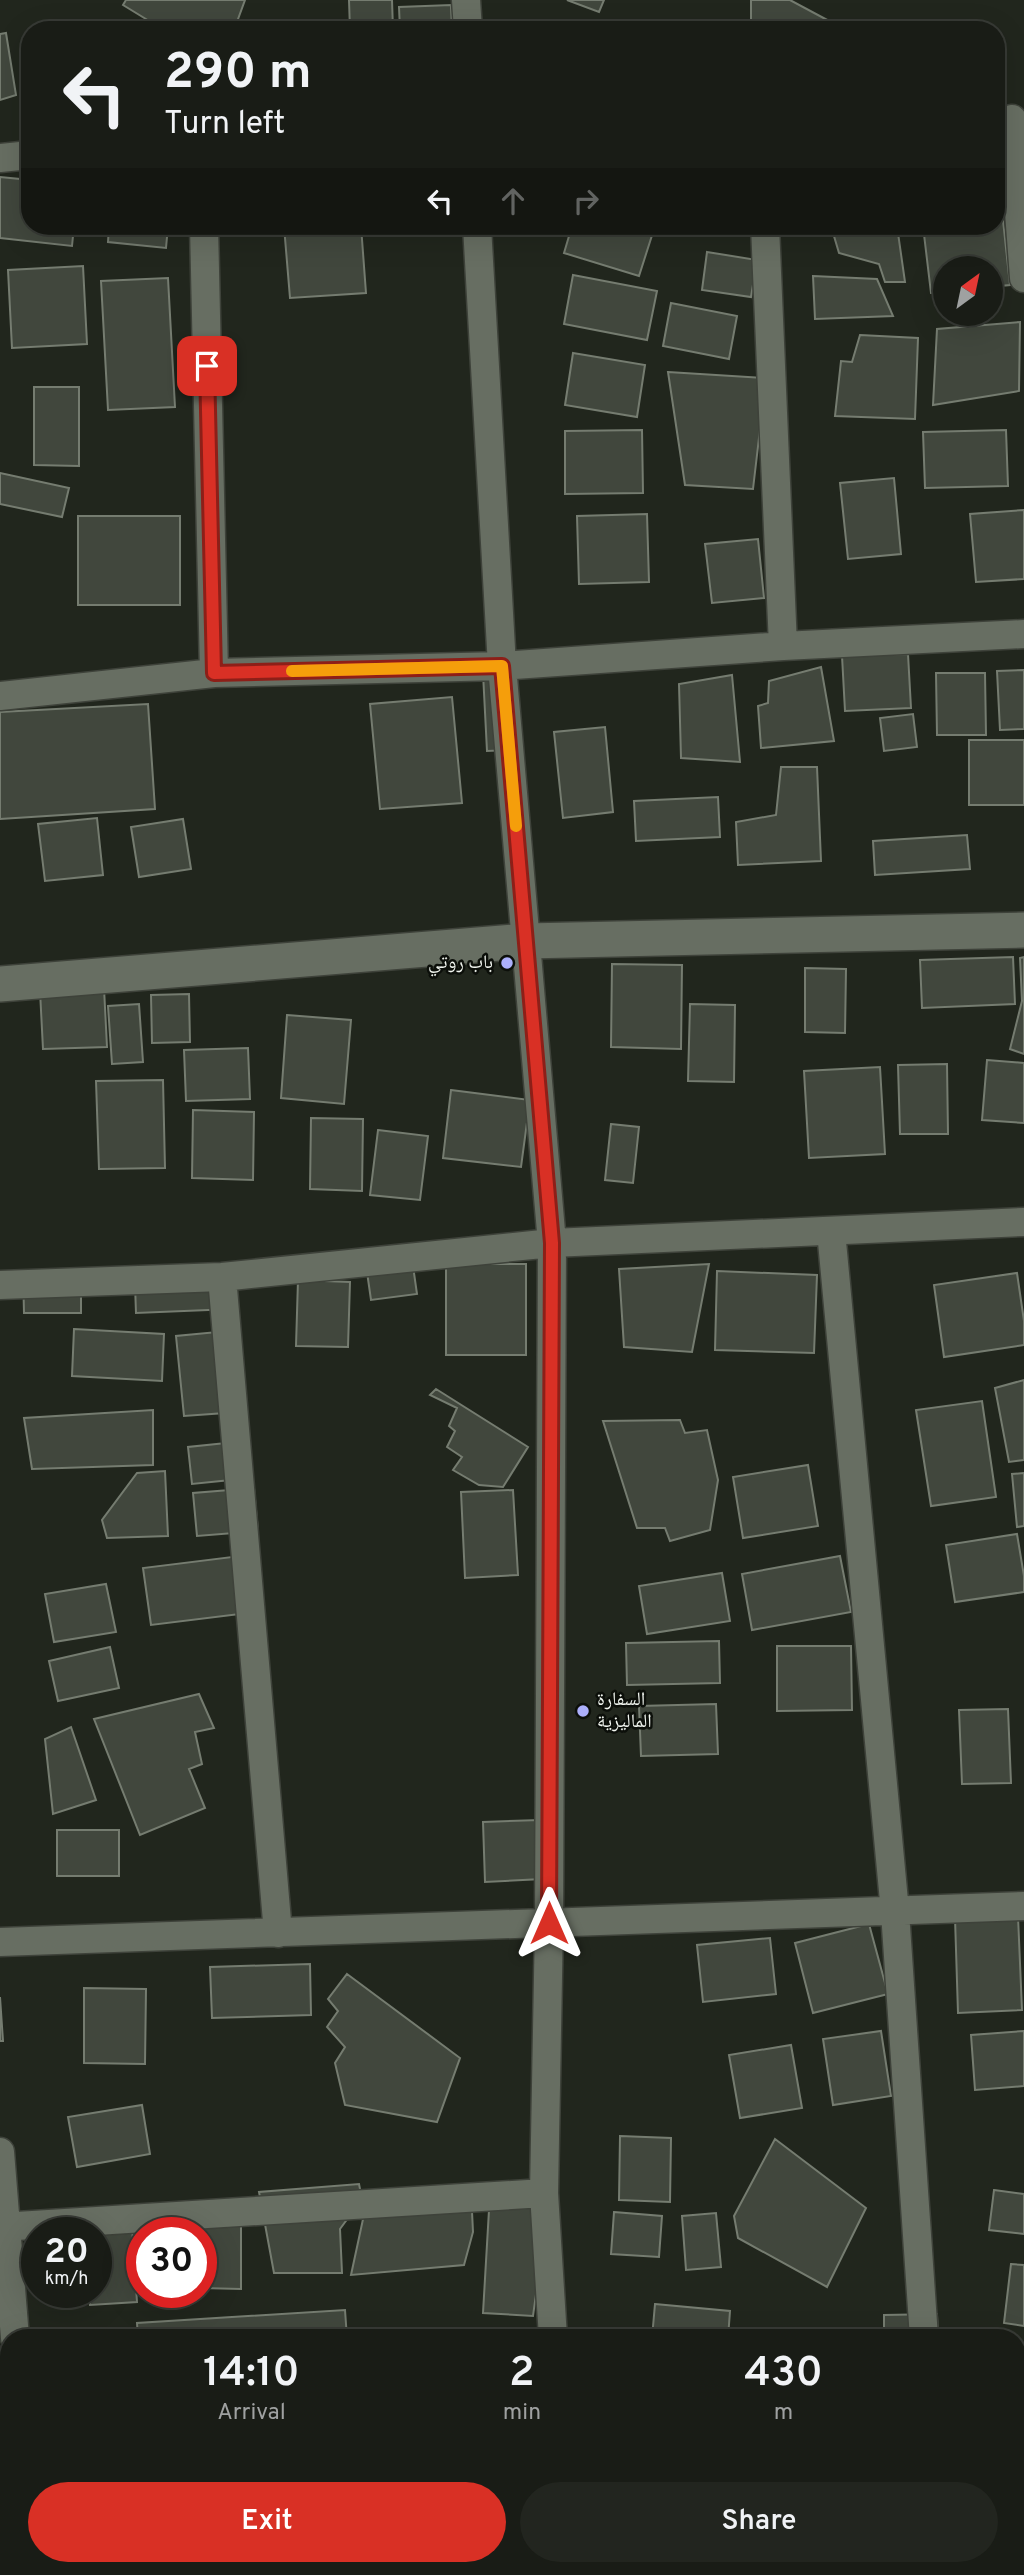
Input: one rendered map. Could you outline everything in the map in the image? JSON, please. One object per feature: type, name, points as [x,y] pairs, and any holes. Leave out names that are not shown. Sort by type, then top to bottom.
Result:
[{"type":"street","points":[[466,0],[467,21]]},
{"type":"street","points":[[1011,119],[1024,278]]},
{"type":"street","points":[[0,158],[21,156]]},
{"type":"street","points":[[204,235],[214,673]]},
{"type":"street","points":[[478,235],[502,666],[552,1243],[549,1923],[544,2193],[552,2329]]},
{"type":"street","points":[[765,235],[783,646]]},
{"type":"street","points":[[0,696],[214,673],[502,666],[783,646],[1024,634]]},
{"type":"street","points":[[0,984],[526,941],[1024,930]]},
{"type":"street","points":[[0,1285],[222,1277],[552,1243],[1024,1222]]},
{"type":"street","points":[[831,1231],[895,1912],[923,2329]]},
{"type":"street","points":[[222,1277],[278,1933]]},
{"type":"street","points":[[0,1942],[1024,1906]]},
{"type":"street","points":[[0,2152],[2,2227],[14,2329]]},
{"type":"street","points":[[2,2227],[544,2193]]},
{"type":"building","points":[[126,0],[245,0],[237,21],[149,21],[123,5]]},
{"type":"building","points":[[349,0],[392,0],[393,21],[350,21]]},
{"type":"building","points":[[567,0],[604,0],[599,12]]},
{"type":"building","points":[[751,0],[790,0],[829,21],[751,21]]},
{"type":"building","points":[[451,5],[452,21],[400,21],[399,7]]},
{"type":"building","points":[[6,33],[16,95],[0,100],[0,34]]},
{"type":"building","points":[[0,177],[21,179],[21,235],[73,235],[72,246],[0,238]]},
{"type":"building","points":[[108,235],[167,235],[166,248],[108,242]]},
{"type":"building","points":[[285,235],[362,235],[366,293],[290,298]]},
{"type":"building","points":[[569,235],[652,235],[639,276],[564,253]]},
{"type":"building","points":[[834,235],[898,235],[905,282],[885,282],[879,264],[839,253]]},
{"type":"building","points":[[924,235],[1005,235],[1010,285],[1003,286],[1003,256],[933,256],[933,293]]},
{"type":"building","points":[[707,252],[757,260],[751,297],[702,290]]},
{"type":"building","points":[[83,266],[87,344],[12,348],[8,270]]},
{"type":"building","points":[[573,275],[657,291],[647,340],[564,324]]},
{"type":"building","points":[[813,276],[877,279],[893,316],[815,319]]},
{"type":"building","points":[[168,278],[175,407],[108,410],[101,281]]},
{"type":"building","points":[[671,303],[737,316],[729,359],[663,346]]},
{"type":"building","points":[[1020,322],[1019,391],[933,405],[937,329],[1003,326],[1003,323]]},
{"type":"building","points":[[860,335],[918,338],[915,419],[835,416],[841,361],[852,362]]},
{"type":"building","points":[[573,353],[645,365],[637,417],[565,405]]},
{"type":"building","points":[[668,372],[766,378],[753,489],[685,485]]},
{"type":"building","points":[[34,387],[79,387],[79,466],[34,465]]},
{"type":"building","points":[[642,430],[643,493],[565,494],[565,431]]},
{"type":"building","points":[[1006,430],[1008,486],[925,488],[923,432]]},
{"type":"building","points":[[0,473],[69,488],[62,517],[0,504]]},
{"type":"building","points":[[894,478],[901,554],[848,559],[840,483]]},
{"type":"building","points":[[1024,510],[1024,579],[976,582],[970,514]]},
{"type":"building","points":[[647,514],[649,582],[579,584],[577,516]]},
{"type":"building","points":[[78,516],[180,516],[180,605],[78,605]]},
{"type":"building","points":[[758,539],[764,598],[712,603],[705,544]]},
{"type":"building","points":[[908,654],[911,708],[845,711],[842,656]]},
{"type":"building","points":[[821,667],[834,741],[761,748],[758,706],[768,703],[769,681]]},
{"type":"building","points":[[1024,670],[1024,729],[1000,730],[997,671]]},
{"type":"building","points":[[508,672],[511,750],[487,751],[483,673]]},
{"type":"building","points":[[936,673],[985,673],[986,735],[937,735]]},
{"type":"building","points":[[732,675],[740,762],[681,758],[679,684]]},
{"type":"building","points":[[452,697],[462,803],[380,809],[370,704]]},
{"type":"building","points":[[148,704],[155,809],[0,819],[0,712]]},
{"type":"building","points":[[913,714],[917,747],[884,751],[880,718]]},
{"type":"building","points":[[605,727],[613,812],[563,818],[554,732]]},
{"type":"building","points":[[969,740],[1024,740],[1024,805],[969,805]]},
{"type":"building","points":[[781,767],[817,767],[821,861],[738,865],[736,822],[776,815]]},
{"type":"building","points":[[718,797],[720,837],[636,841],[634,801]]},
{"type":"building","points":[[97,818],[103,875],[45,881],[38,824]]},
{"type":"building","points":[[183,819],[191,869],[139,877],[131,827]]},
{"type":"building","points":[[967,835],[970,869],[875,875],[873,841]]},
{"type":"building","points":[[1013,957],[1015,1004],[922,1008],[920,960]]},
{"type":"building","points":[[1024,957],[1024,1054],[1010,1049],[1022,1001],[1020,958]]},
{"type":"building","points":[[612,964],[682,965],[681,1049],[611,1047]]},
{"type":"building","points":[[805,968],[846,969],[845,1033],[805,1032]]},
{"type":"building","points":[[104,988],[107,1047],[43,1049],[40,991]]},
{"type":"building","points":[[189,994],[190,1042],[152,1043],[151,995]]},
{"type":"building","points":[[139,1004],[143,1062],[112,1064],[108,1006]]},
{"type":"building","points":[[690,1004],[735,1005],[734,1082],[688,1081]]},
{"type":"building","points":[[287,1015],[351,1020],[344,1104],[281,1098]]},
{"type":"building","points":[[248,1048],[250,1099],[186,1101],[184,1050]]},
{"type":"building","points":[[987,1060],[1024,1063],[1024,1123],[982,1120]]},
{"type":"building","points":[[947,1064],[948,1134],[900,1134],[898,1065]]},
{"type":"building","points":[[880,1067],[885,1154],[809,1158],[804,1071]]},
{"type":"building","points":[[163,1080],[165,1168],[99,1169],[96,1081]]},
{"type":"building","points":[[451,1090],[530,1100],[521,1167],[443,1158]]},
{"type":"building","points":[[193,1110],[254,1112],[253,1180],[192,1178]]},
{"type":"building","points":[[311,1118],[363,1119],[362,1191],[310,1189]]},
{"type":"building","points":[[611,1124],[639,1127],[633,1183],[605,1180]]},
{"type":"building","points":[[378,1130],[428,1136],[420,1200],[370,1195]]},
{"type":"building","points":[[446,1264],[526,1264],[526,1355],[446,1355]]},
{"type":"building","points":[[709,1264],[692,1352],[624,1347],[619,1269]]},
{"type":"building","points":[[413,1266],[417,1294],[371,1300],[367,1272]]},
{"type":"building","points":[[717,1271],[817,1275],[814,1353],[715,1350]]},
{"type":"building","points":[[23,1272],[81,1272],[81,1313],[24,1313]]},
{"type":"building","points":[[1017,1273],[1024,1321],[1024,1345],[944,1357],[934,1285]]},
{"type":"building","points":[[298,1280],[350,1282],[348,1347],[296,1346]]},
{"type":"building","points":[[230,1281],[232,1309],[136,1313],[135,1285]]},
{"type":"building","points":[[74,1329],[164,1334],[162,1381],[72,1376]]},
{"type":"building","points":[[217,1332],[225,1413],[184,1416],[176,1336]]},
{"type":"building","points":[[1024,1380],[1024,1460],[1009,1462],[995,1388]]},
{"type":"building","points":[[436,1389],[528,1447],[503,1487],[479,1485],[453,1470],[462,1457],[447,1447],[455,1431],[449,1426],[457,1408],[430,1395]]},
{"type":"building","points":[[982,1401],[996,1497],[931,1506],[916,1410]]},
{"type":"building","points":[[153,1410],[153,1465],[32,1469],[24,1418]]},
{"type":"building","points":[[680,1420],[685,1433],[707,1430],[718,1480],[710,1530],[670,1541],[665,1528],[637,1528],[603,1421]]},
{"type":"building","points":[[245,1441],[250,1478],[192,1484],[188,1447]]},
{"type":"building","points":[[808,1465],[818,1526],[743,1538],[733,1477]]},
{"type":"building","points":[[165,1471],[168,1536],[107,1538],[102,1520],[137,1473]]},
{"type":"building","points":[[1024,1473],[1024,1526],[1017,1527],[1012,1474]]},
{"type":"building","points":[[254,1488],[258,1531],[197,1536],[193,1493]]},
{"type":"building","points":[[513,1490],[518,1575],[465,1578],[461,1492]]},
{"type":"building","points":[[1017,1534],[1024,1592],[955,1602],[946,1545]]},
{"type":"building","points":[[248,1555],[256,1612],[151,1625],[143,1568]]},
{"type":"building","points":[[840,1556],[851,1612],[752,1630],[742,1574]]},
{"type":"building","points":[[722,1573],[730,1621],[647,1634],[639,1586]]},
{"type":"building","points":[[106,1584],[116,1632],[54,1642],[45,1594]]},
{"type":"building","points":[[719,1641],[720,1683],[627,1685],[626,1643]]},
{"type":"building","points":[[777,1646],[851,1646],[852,1710],[777,1711]]},
{"type":"building","points":[[110,1647],[119,1688],[58,1701],[49,1661]]},
{"type":"building","points":[[199,1694],[214,1728],[195,1732],[202,1764],[189,1769],[205,1808],[140,1835],[94,1719]]},
{"type":"building","points":[[716,1704],[718,1754],[641,1756],[639,1706]]},
{"type":"building","points":[[1008,1709],[1011,1783],[962,1784],[959,1710]]},
{"type":"building","points":[[71,1727],[96,1800],[53,1814],[45,1739]]},
{"type":"building","points":[[540,1820],[542,1879],[485,1882],[483,1822]]},
{"type":"building","points":[[57,1830],[119,1830],[119,1876],[57,1876]]},
{"type":"building","points":[[1018,1916],[1022,2010],[958,2013],[955,1918]]},
{"type":"building","points":[[869,1924],[888,1994],[813,2013],[795,1943]]},
{"type":"building","points":[[770,1938],[776,1994],[703,2002],[697,1945]]},
{"type":"building","points":[[310,1964],[311,2015],[212,2018],[210,1967]]},
{"type":"building","points":[[347,1974],[460,2058],[437,2122],[345,2105],[335,2063],[345,2047],[327,2027],[338,2011],[328,1999]]},
{"type":"building","points":[[84,1988],[146,1989],[145,2064],[84,2063]]},
{"type":"building","points":[[0,1997],[3,2041],[0,2041]]},
{"type":"building","points":[[881,2031],[891,2096],[833,2105],[823,2039]]},
{"type":"building","points":[[1024,2031],[1024,2086],[975,2090],[971,2035]]},
{"type":"building","points":[[791,2045],[802,2108],[740,2118],[729,2055]]},
{"type":"building","points":[[142,2105],[150,2154],[77,2167],[68,2117]]},
{"type":"building","points":[[620,2136],[671,2138],[670,2202],[619,2200]]},
{"type":"building","points":[[775,2139],[866,2208],[827,2287],[738,2238],[734,2216]]},
{"type":"building","points":[[359,2184],[362,2199],[340,2229],[342,2273],[274,2273],[259,2192]]},
{"type":"building","points":[[994,2190],[1024,2194],[1024,2234],[989,2230]]},
{"type":"building","points":[[471,2191],[473,2232],[464,2265],[351,2275],[368,2196]]},
{"type":"building","points":[[548,2207],[533,2316],[483,2313],[489,2210]]},
{"type":"building","points":[[195,2209],[241,2210],[241,2289],[217,2288],[217,2217],[195,2217]]},
{"type":"building","points":[[131,2212],[131,2217],[126,2217],[126,2303],[112,2304],[112,2223]]},
{"type":"building","points":[[614,2212],[662,2216],[659,2257],[611,2254]]},
{"type":"building","points":[[716,2213],[721,2267],[686,2270],[682,2216]]},
{"type":"building","points":[[1011,2264],[1024,2265],[1024,2326],[1004,2323]]},
{"type":"building","points":[[655,2304],[730,2311],[729,2329],[653,2329]]},
{"type":"building","points":[[345,2310],[346,2329],[137,2329],[137,2323]]},
{"type":"building","points":[[937,2314],[938,2329],[884,2329],[884,2315]]},
{"type":"slow traffic","points":[[292,671],[502,666],[516,826]]},
{"type":"place","name":"باب روتي","points":[[507,963]]},
{"type":"place","name":"السفارة الماليزية","points":[[583,1711]]},
{"type":"route","points":[[207,366],[214,673],[502,666],[552,1243],[549,1923]]}]
